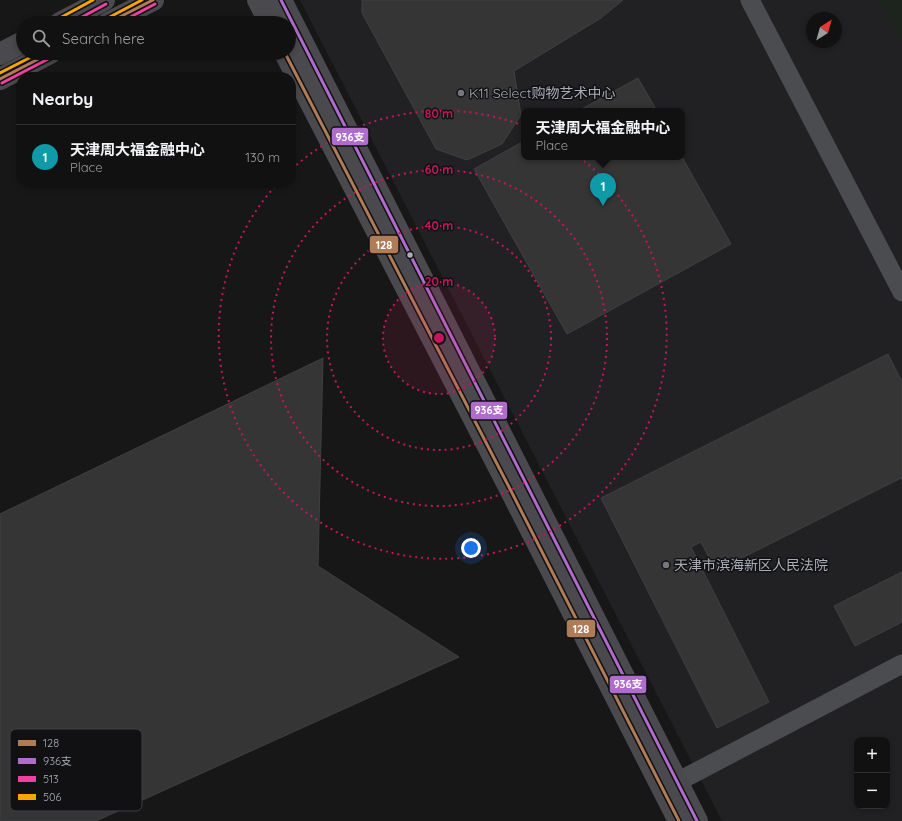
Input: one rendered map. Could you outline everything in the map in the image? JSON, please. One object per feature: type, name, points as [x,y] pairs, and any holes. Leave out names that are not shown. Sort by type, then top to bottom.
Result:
[{"type":"main road","points":[[73,16],[104,0]]},
{"type":"main road","points":[[122,16],[153,0]]},
{"type":"main road","points":[[258,0],[266,16]]},
{"type":"main road","points":[[281,0],[289,16]]},
{"type":"main road","points":[[296,30],[697,821]]},
{"type":"main road","points":[[0,54],[16,46]]},
{"type":"main road","points":[[0,79],[37,60]]},
{"type":"main road","points":[[290,60],[296,72]]},
{"type":"main road","points":[[296,72],[509,487],[678,821]]},
{"type":"street","points":[[750,0],[902,292]]},
{"type":"street","points":[[677,782],[902,664]]},
{"type":"shaded area","points":[[300,0],[902,0],[902,821],[722,821]]},
{"type":"shaded area","points":[[878,0],[902,0],[902,42]]},
{"type":"building","name":"K11 Select购物艺术中心","points":[[362,0],[623,0],[601,18],[514,71],[521,115],[502,144],[467,160],[436,149],[362,13]]},
{"type":"building","points":[[638,78],[655,108],[583,108]]},
{"type":"building","points":[[521,143],[521,160],[684,160],[731,244],[567,334],[474,169]]},
{"type":"building","points":[[888,354],[902,382],[902,480],[901,478],[716,571],[701,542],[691,547],[769,702],[717,728],[601,498]]},
{"type":"building","points":[[323,358],[318,566],[459,657],[142,800],[142,729],[10,729],[10,811],[118,811],[96,821],[0,821],[0,514]]},
{"type":"building","points":[[902,572],[902,622],[855,646],[834,606]]},
{"type":"transit line","name":"506","points":[[64,16],[93,0]]},
{"type":"transit line","name":"506","points":[[112,16],[142,0]]},
{"type":"transit line","name":"128","points":[[122,16],[153,0]]},
{"type":"transit line","name":"936支","points":[[281,0],[289,16]]},
{"type":"transit line","name":"513","points":[[84,16],[106,4]]},
{"type":"transit line","name":"513","points":[[132,16],[155,4]]},
{"type":"transit line","name":"936支","points":[[296,30],[697,821]]},
{"type":"transit line","name":"506","points":[[0,73],[25,60]]},
{"type":"transit line","name":"128","points":[[0,79],[37,60]]},
{"type":"transit line","name":"513","points":[[23,72],[46,60]]},
{"type":"transit line","name":"128","points":[[289,60],[295,72]]},
{"type":"transit line","name":"128","points":[[296,74],[679,821]]},
{"type":"transit line","name":"513","points":[[2,83],[16,76]]},
{"type":"place","name":"K11 Select购物艺术中心","points":[[461,93]]},
{"type":"place","name":"天津周大福金融中心","points":[[603,206]]},
{"type":"place","name":"天津市滨海新区人民法院","points":[[666,565]]}]
